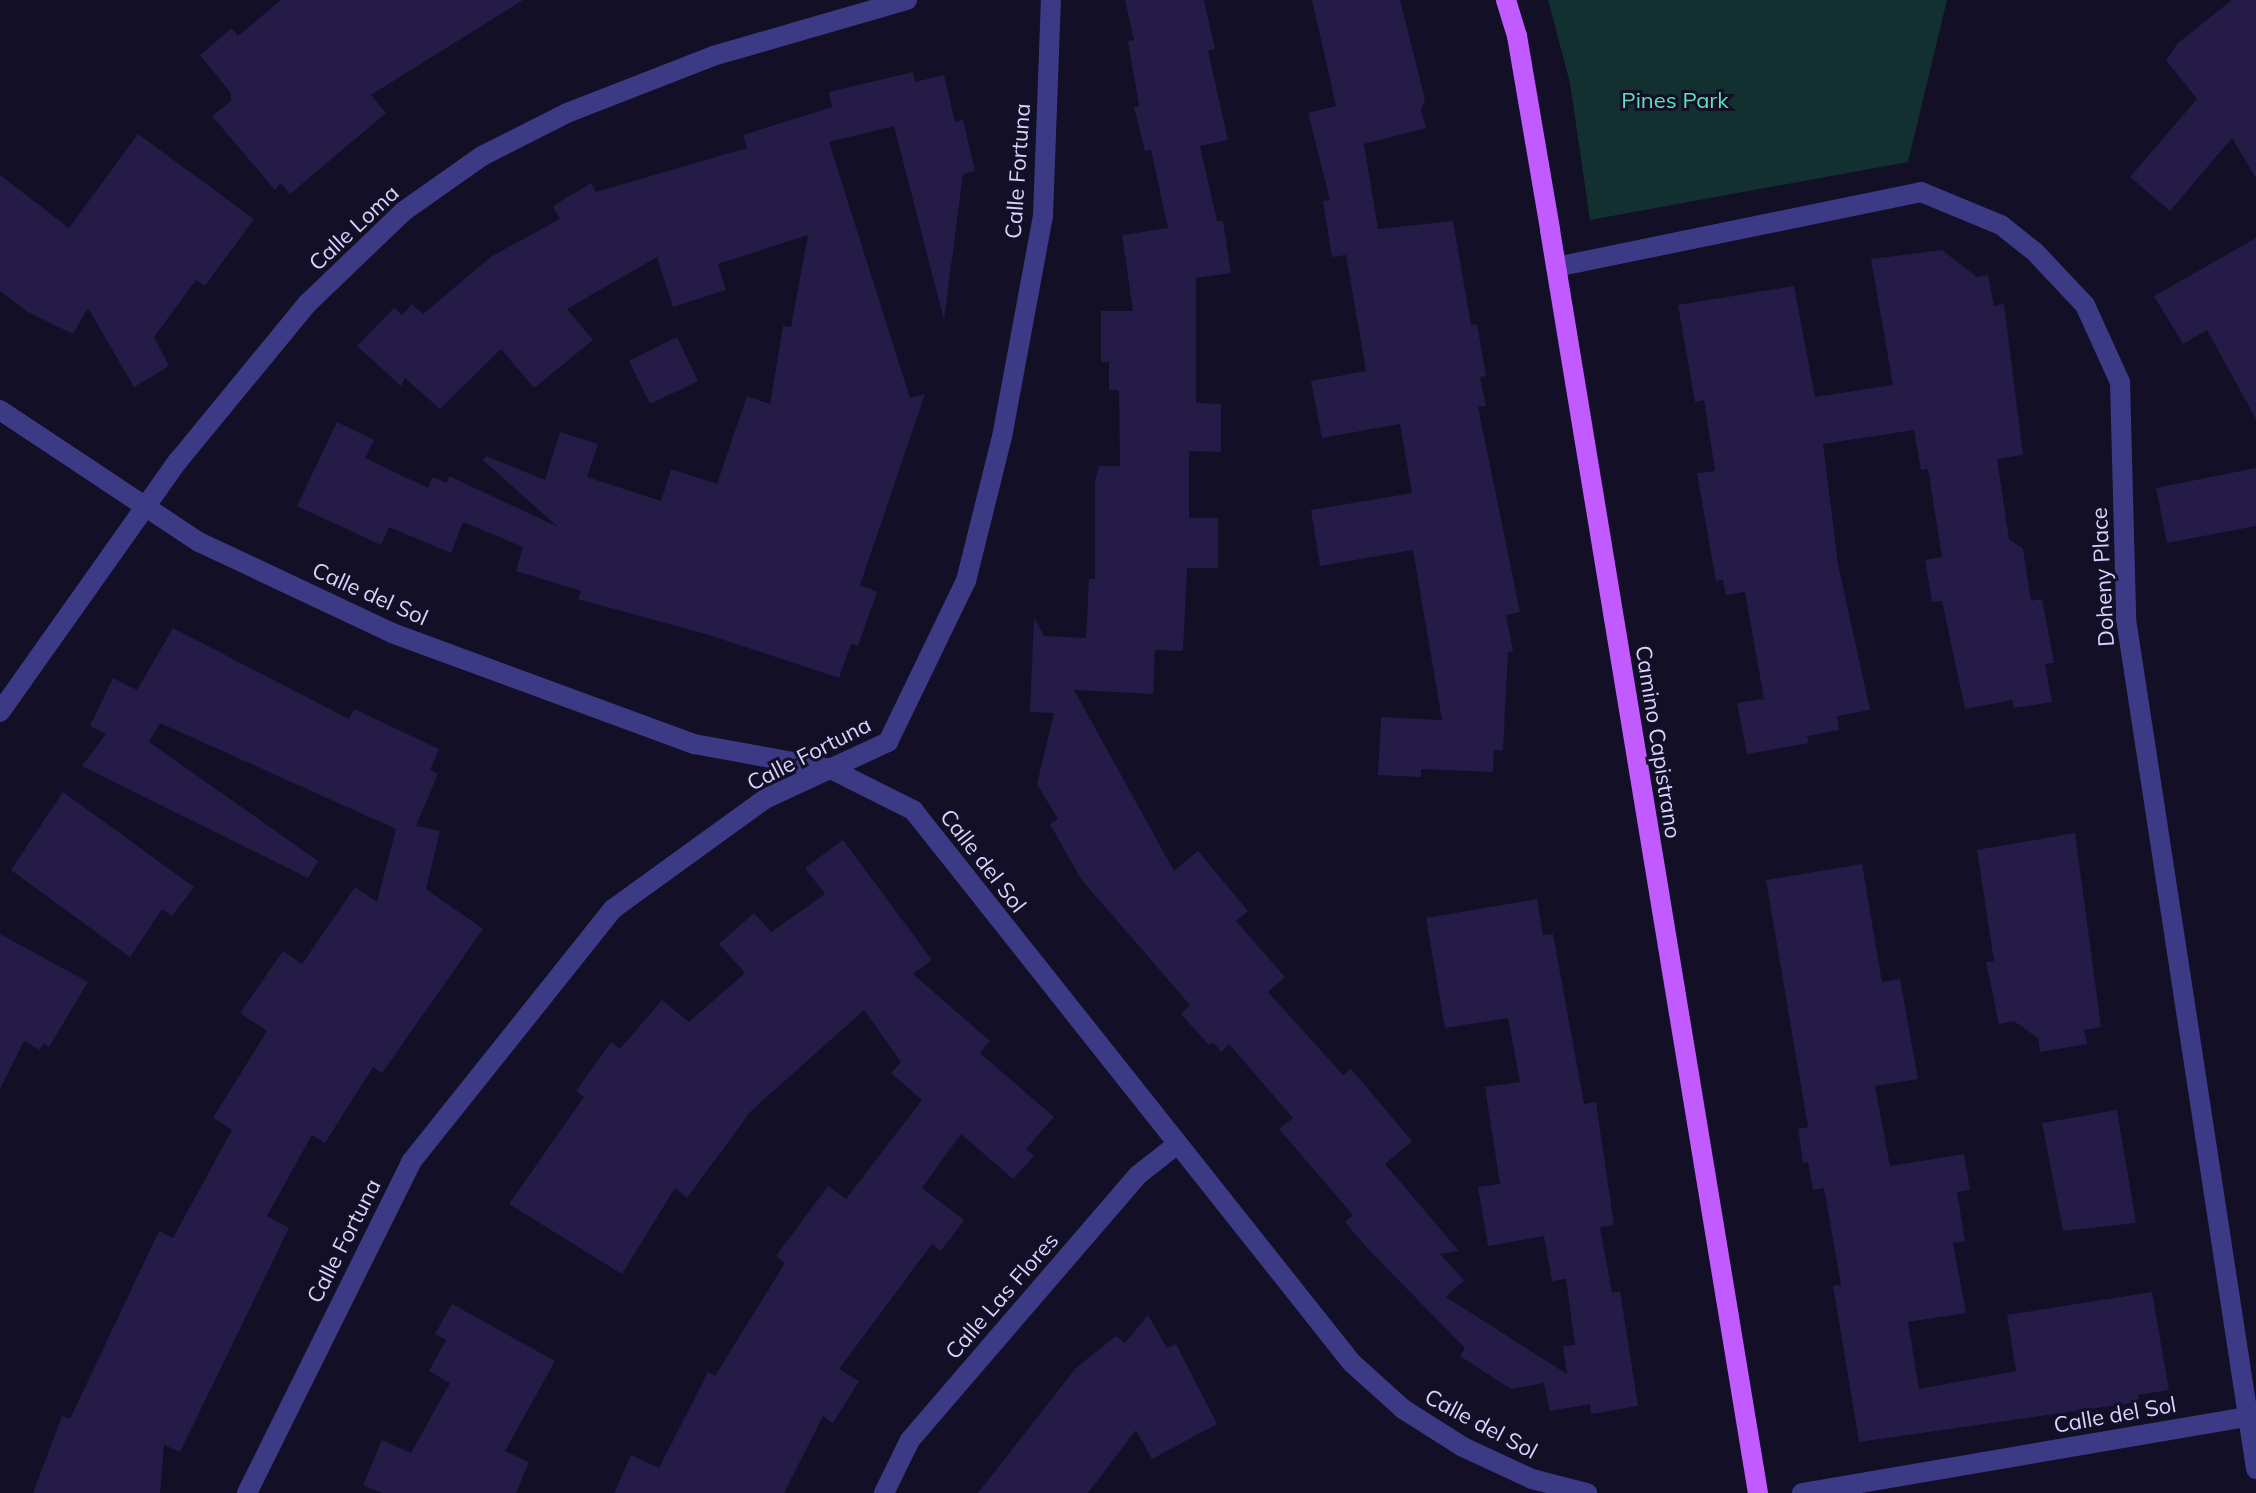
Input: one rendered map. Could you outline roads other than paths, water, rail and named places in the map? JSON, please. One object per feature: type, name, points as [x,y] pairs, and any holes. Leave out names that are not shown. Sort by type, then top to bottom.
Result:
[{"type":"main road","name":"Camino Capistrano","points":[[1506,0],[1517,36],[1556,267],[1758,1493]]},
{"type":"street","name":"Calle Loma","points":[[0,712],[144,508],[308,303],[404,211],[482,156],[567,113],[713,56],[907,0]]},
{"type":"street","name":"Calle Fortuna","points":[[247,1493],[411,1162],[613,909],[765,799],[888,742],[966,581],[1002,437],[1043,216],[1051,0]]},
{"type":"street","name":"Doheny Place","points":[[1556,267],[1921,192],[2001,225],[2035,252],[2085,305],[2120,382],[2126,619],[2256,1469]]},
{"type":"street","name":"Calle del Sol","points":[[0,410],[199,542],[392,633],[694,744],[831,769],[913,810],[1175,1146],[1352,1363],[1403,1409],[1530,1486],[1587,1493]]},
{"type":"street","name":"Calle Las Flores","points":[[884,1493],[910,1440],[1138,1175],[1175,1146]]},
{"type":"street","name":"Calle del Sol","points":[[1802,1493],[2247,1417]]},
{"type":"park label","name":"Pines Park","points":[[1675,101]]}]
